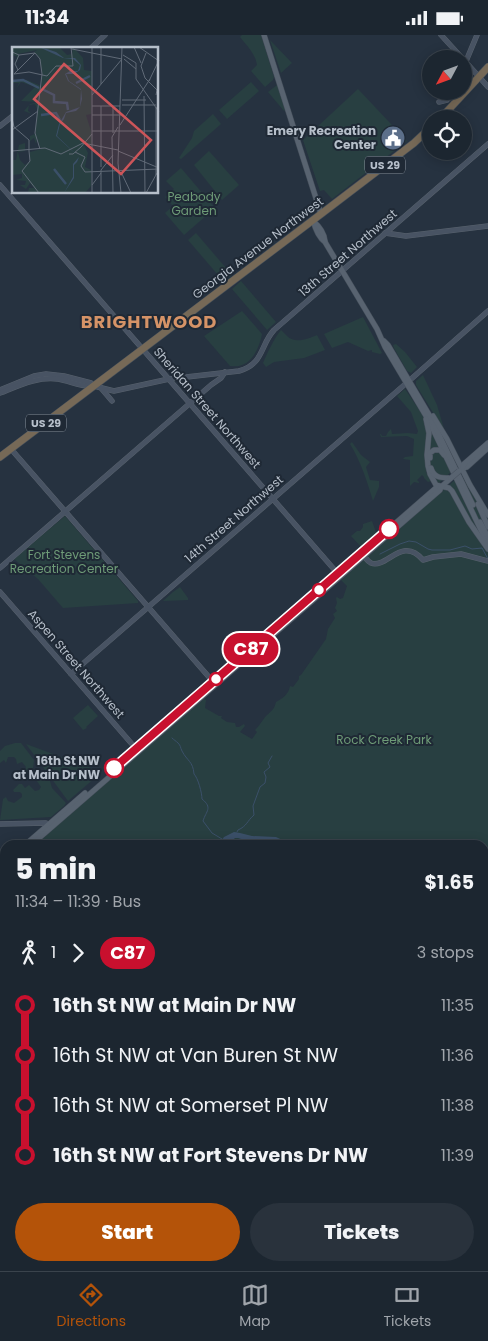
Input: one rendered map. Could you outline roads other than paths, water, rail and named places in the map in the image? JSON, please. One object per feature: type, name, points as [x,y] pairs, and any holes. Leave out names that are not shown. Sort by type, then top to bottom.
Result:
[{"type":"highway","points":[[448,110],[488,67]]},
{"type":"highway","name":"Georgia Avenue Northwest","points":[[0,457],[98,387],[143,349],[422,135]]},
{"type":"main road","points":[[264,35],[321,214]]},
{"type":"main road","points":[[313,220],[314,228],[325,242],[383,340],[385,347],[436,420],[461,470],[488,515]]},
{"type":"main road","points":[[408,382],[448,460],[488,545]]},
{"type":"main road","points":[[418,395],[438,430],[488,537]]},
{"type":"main road","points":[[424,414],[429,433],[428,466],[436,485],[453,491],[469,522],[488,549]]},
{"type":"main road","points":[[461,470],[464,464],[488,443]]},
{"type":"main road","points":[[31,840],[488,448]]},
{"type":"main road","points":[[448,460],[438,450],[430,453],[430,463],[434,474],[439,478],[451,478]]},
{"type":"main road","points":[[470,485],[488,527]]},
{"type":"main road","points":[[36,840],[50,825]]},
{"type":"street","points":[[92,47],[105,35]]},
{"type":"street","points":[[441,35],[454,50]]},
{"type":"street","points":[[470,50],[477,35]]},
{"type":"street","points":[[472,70],[488,87]]},
{"type":"street","points":[[440,102],[447,100]]},
{"type":"street","points":[[453,100],[453,105]]},
{"type":"street","points":[[0,127],[12,117]]},
{"type":"street","name":"13th Street Northwest","points":[[98,387],[116,391],[169,379],[244,369],[256,362],[273,331],[488,144]]},
{"type":"street","name":"Sheridan Street Northwest","points":[[0,185],[339,575]]},
{"type":"street","points":[[385,233],[406,236],[488,226]]},
{"type":"street","name":"14th Street Northwest","points":[[71,674],[488,312]]},
{"type":"street","name":"13th Street Northwest","points":[[0,568],[221,378],[225,372]]},
{"type":"street","points":[[213,383],[216,373]]},
{"type":"street","points":[[0,391],[34,376],[50,374],[91,383],[98,387],[112,401]]},
{"type":"street","points":[[11,449],[214,683]]},
{"type":"street","points":[[363,555],[373,563],[406,551],[416,553],[423,560],[431,557],[462,554],[487,560]]},
{"type":"street","points":[[427,565],[431,557]]},
{"type":"street","name":"Aspen Street Northwest","points":[[0,592],[137,750]]},
{"type":"street","points":[[0,824],[30,823],[50,825]]},
{"type":"water","points":[[234,832],[252,836],[276,837],[282,840],[244,840],[235,838],[233,840],[222,840]]},
{"type":"waterway","points":[[380,554],[409,541],[416,542],[432,550],[450,550],[465,546],[472,549],[482,548],[488,559]]},
{"type":"waterway","points":[[172,738],[179,744],[191,764],[200,786],[202,799],[208,807],[203,821],[212,833],[222,839]]},
{"type":"waterway","points":[[237,832],[254,815],[253,806],[260,787],[265,783],[266,777],[264,772],[270,767],[268,763],[272,756]]},
{"type":"place","name":"Emery Recreation Center","points":[[393,138]]},
{"type":"place","name":"16th St NW at Main Dr NW","points":[[114,768]]},
{"type":"district","name":"BRIGHTWOOD","points":[[149,322]]},
{"type":"park label","name":"Peabody Garden","points":[[194,204]]},
{"type":"park label","name":"Fort Stevens Recreation Center","points":[[64,562]]},
{"type":"park label","name":"Rock Creek Park","points":[[384,740]]}]
